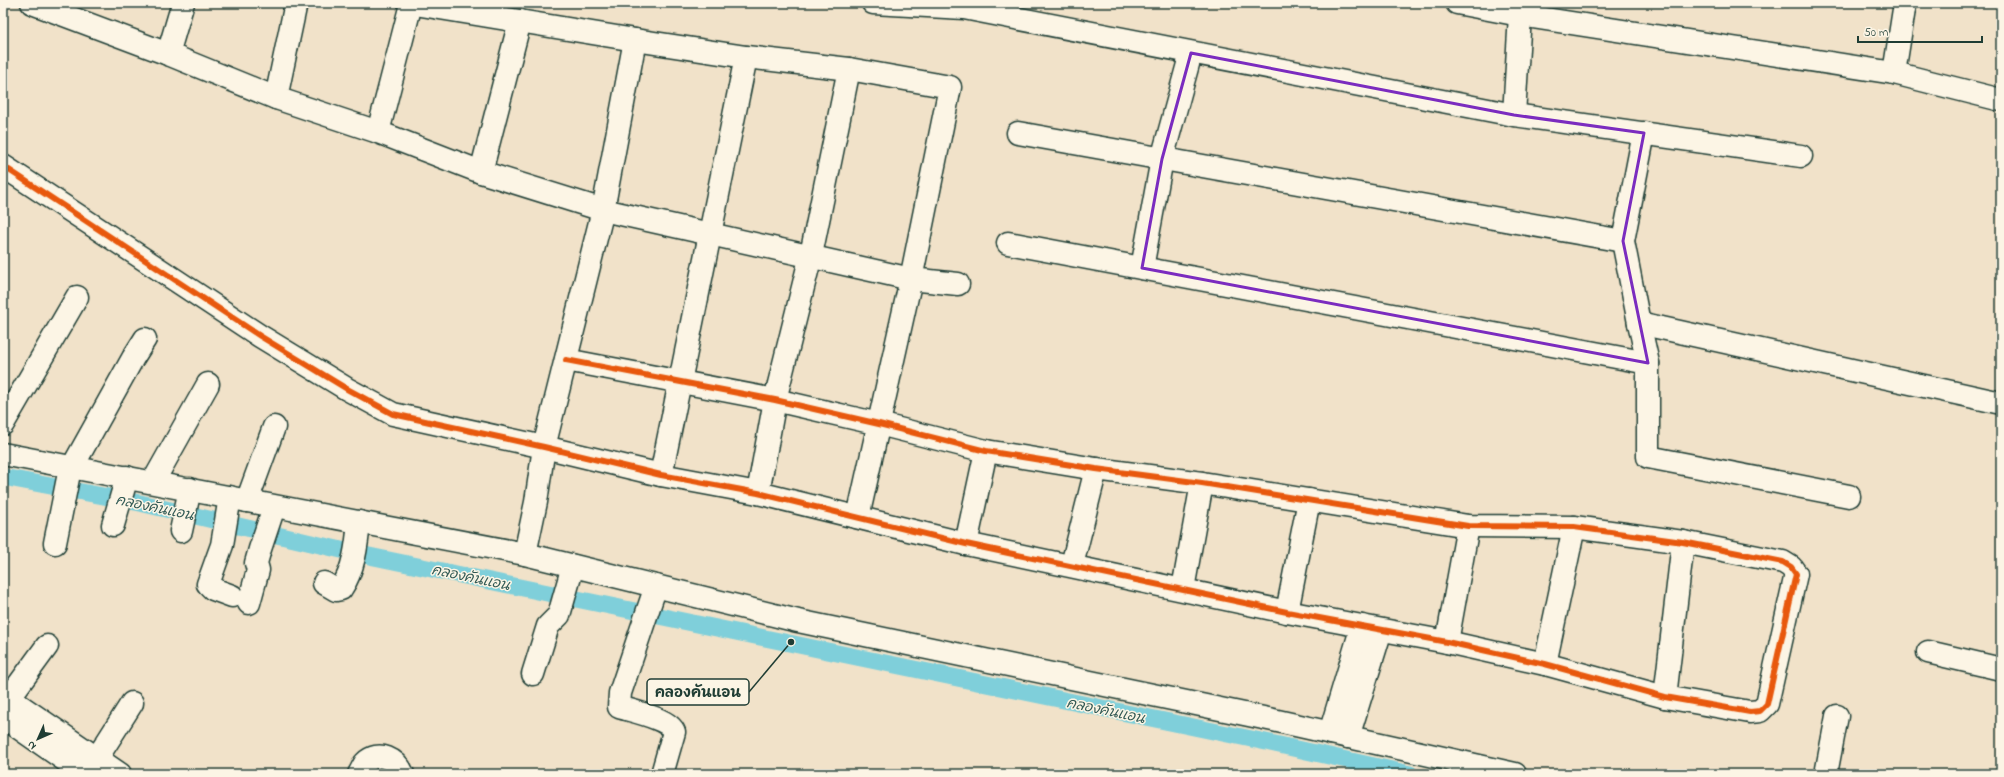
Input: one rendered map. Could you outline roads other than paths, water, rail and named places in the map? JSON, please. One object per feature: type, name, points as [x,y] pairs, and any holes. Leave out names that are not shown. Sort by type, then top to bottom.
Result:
[{"type":"street","points":[[32,3],[70,10],[168,54],[276,98],[378,132],[481,172],[603,210],[911,279],[958,284]]},
{"type":"street","points":[[168,54],[182,3]]},
{"type":"street","points":[[276,98],[296,3]]},
{"type":"street","points":[[378,132],[410,3],[635,40],[746,57],[849,69],[950,86],[911,279],[858,517]]},
{"type":"street","points":[[874,3],[964,8],[1514,115],[1801,156]]},
{"type":"street","points":[[1457,3],[1521,9],[1894,73],[2001,100]]},
{"type":"street","points":[[1894,73],[1906,3]]},
{"type":"street","points":[[1514,115],[1521,9]]},
{"type":"street","points":[[481,172],[520,21]]},
{"type":"street","points":[[525,554],[536,502],[544,447],[603,210],[635,40]]},
{"type":"street","points":[[1142,268],[1162,159],[1192,53]]},
{"type":"street","points":[[661,475],[746,57]]},
{"type":"street","points":[[758,493],[775,400],[811,256],[849,69]]},
{"type":"street","points":[[1018,133],[1623,241]]},
{"type":"street","points":[[1644,134],[1623,241],[1648,363],[1648,457],[1849,496]]},
{"type":"street","points":[[3,166],[260,336],[346,389],[394,414],[544,447],[661,475],[758,493],[966,544],[1072,565],[1287,612],[1447,642],[1545,664],[1665,697],[1750,712],[1760,711],[1767,704],[1796,574],[1791,567],[1782,562],[1683,542],[1574,527],[1468,526],[1202,483],[1096,469],[986,451],[775,400],[566,360]]},
{"type":"street","points":[[1008,243],[1648,363]]},
{"type":"street","points":[[3,424],[77,297]]},
{"type":"street","points":[[1639,323],[2001,403]]},
{"type":"street","points":[[55,543],[64,508],[71,470],[145,339]]},
{"type":"street","points":[[153,482],[208,384]]},
{"type":"street","points":[[272,515],[256,563],[258,570],[241,600],[213,589],[208,584],[235,504],[274,427]]},
{"type":"street","points":[[966,544],[986,451]]},
{"type":"street","points":[[3,454],[126,481],[153,482],[189,496],[235,504],[272,515],[358,531],[525,554],[572,572],[653,595],[798,621],[1339,735],[1507,773]]},
{"type":"street","points":[[1072,565],[1096,469]]},
{"type":"street","points":[[114,521],[126,481]]},
{"type":"street","points":[[1182,589],[1202,483]]},
{"type":"street","points":[[181,531],[189,496]]},
{"type":"street","points":[[1287,612],[1309,500]]},
{"type":"street","points":[[1447,642],[1468,526]]},
{"type":"street","points":[[1545,664],[1574,527]]},
{"type":"street","points":[[324,583],[334,589],[341,588],[349,574],[358,531]]},
{"type":"street","points":[[1665,697],[1683,542]]},
{"type":"street","points":[[533,674],[548,626],[559,615],[572,572]]},
{"type":"street","points":[[653,595],[620,693],[619,707],[665,722],[672,727],[674,732],[662,774]]},
{"type":"street","points":[[1339,735],[1372,628]]},
{"type":"street","points":[[47,646],[5,703],[91,766],[120,774]]},
{"type":"street","points":[[1928,652],[2001,669]]},
{"type":"street","points":[[91,766],[132,703]]},
{"type":"street","points":[[1826,774],[1837,716]]},
{"type":"street","points":[[359,774],[366,763],[373,759],[382,757],[390,758],[399,765],[403,774]]},
{"type":"waterway","name":"คลองคันแอน","points":[[3,477],[140,503],[350,552],[1266,742],[1410,774]]},
{"type":"place","name":"คลองคันแอน","points":[[791,642]]}]
